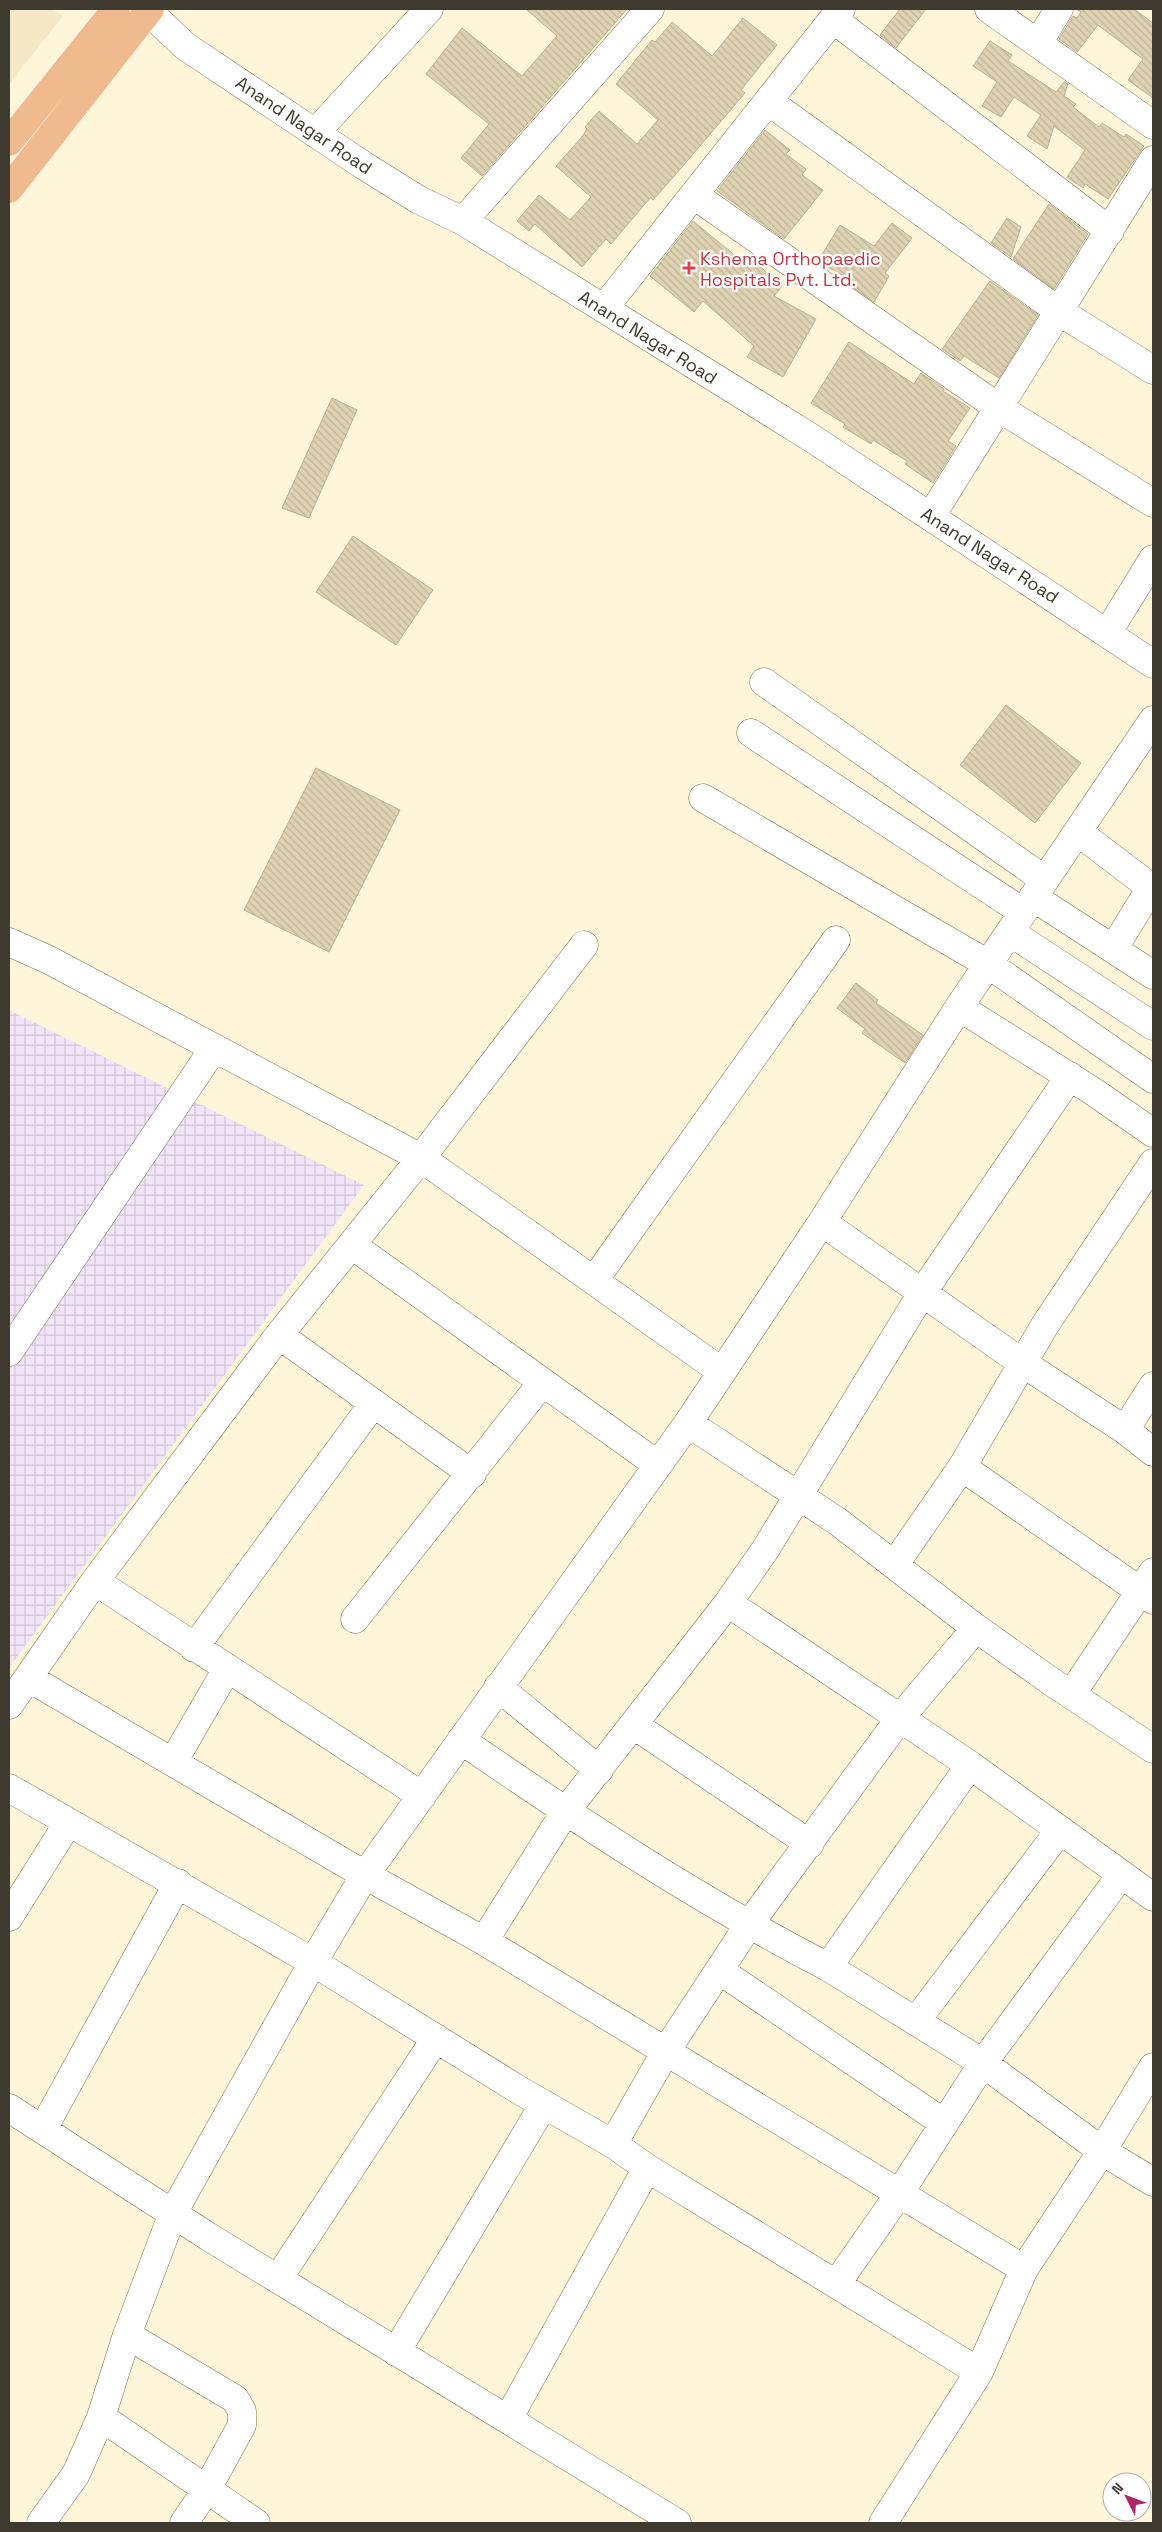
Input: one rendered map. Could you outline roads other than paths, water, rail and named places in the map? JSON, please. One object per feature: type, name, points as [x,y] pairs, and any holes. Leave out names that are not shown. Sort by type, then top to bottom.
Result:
[{"type":"main road","points":[[9,142],[116,9]]},
{"type":"main road","points":[[9,189],[148,10]]},
{"type":"street","points":[[315,133],[429,9]]},
{"type":"street","points":[[463,220],[650,9]]},
{"type":"street","points":[[989,9],[1153,125]]},
{"type":"street","points":[[1038,43],[1059,9]]},
{"type":"street","name":"Anand Nagar Road","points":[[148,10],[185,46],[315,133],[419,200],[463,220],[604,308],[931,516],[1108,632],[1153,664]]},
{"type":"street","points":[[604,308],[837,14],[1110,230]]},
{"type":"street","points":[[768,101],[1060,312],[1152,368]]},
{"type":"street","points":[[931,516],[1060,312],[1153,160]]},
{"type":"street","points":[[694,195],[999,408],[1153,502]]},
{"type":"street","points":[[1108,632],[1153,559]]},
{"type":"street","points":[[764,682],[1028,905],[1153,1026]]},
{"type":"street","points":[[41,2523],[76,2474],[100,2418],[127,2335],[173,2213],[313,1962],[365,1875],[688,1423],[822,1222],[958,1007],[1153,720]]},
{"type":"street","points":[[750,733],[1028,905],[1114,948],[1153,975]]},
{"type":"street","points":[[703,798],[988,964],[1153,1079]]},
{"type":"street","points":[[1078,832],[1152,887],[1114,948]]},
{"type":"street","points":[[595,1279],[836,940]]},
{"type":"street","points":[[9,942],[49,960],[421,1158],[595,1279],[721,1371]]},
{"type":"street","points":[[9,1705],[95,1581],[279,1335],[421,1158],[584,945]]},
{"type":"street","points":[[958,1007],[1070,1076],[1153,1133]]},
{"type":"street","points":[[9,1352],[214,1048]]},
{"type":"street","points":[[484,1941],[565,1812],[728,1603],[799,1495],[922,1293],[1070,1076]]},
{"type":"street","points":[[895,1564],[962,1467],[1021,1362],[1153,1163]]},
{"type":"street","points":[[822,1222],[1021,1362],[1125,1430],[1153,1452]]},
{"type":"street","points":[[352,1245],[658,1465]]},
{"type":"street","points":[[279,1335],[472,1474]]},
{"type":"street","points":[[355,1619],[472,1474],[542,1383]]},
{"type":"street","points":[[1125,1430],[1153,1386]]},
{"type":"street","points":[[194,1648],[373,1404]]},
{"type":"street","points":[[688,1423],[799,1495],[895,1564],[976,1628],[1153,1749]]},
{"type":"street","points":[[962,1467],[1149,1588],[1071,1694]]},
{"type":"street","points":[[95,1581],[194,1648],[422,1796]]},
{"type":"street","points":[[728,1603],[970,1765],[1153,1897]]},
{"type":"street","points":[[613,2144],[666,2051],[748,1926],[810,1844],[900,1718],[976,1628]]},
{"type":"street","points":[[173,1762],[226,1669]]},
{"type":"street","points":[[29,1678],[365,1875],[484,1941],[1024,2269]]},
{"type":"street","points":[[498,1687],[599,1770]]},
{"type":"street","points":[[634,1725],[810,1844]]},
{"type":"street","points":[[460,1740],[565,1812],[748,1926],[828,1967],[983,2063],[1102,2151],[1153,2182]]},
{"type":"street","points":[[828,1967],[970,1765]]},
{"type":"street","points":[[9,1788],[68,1823],[178,1883],[313,1962],[544,2104],[613,2144],[647,2168],[837,2282],[979,2372]]},
{"type":"street","points":[[9,1917],[68,1823]]},
{"type":"street","points":[[916,2021],[1060,1830]]},
{"type":"street","points":[[837,2282],[899,2194],[983,2063],[1121,1875]]},
{"type":"street","points":[[43,2129],[178,1883]]},
{"type":"street","points":[[719,1970],[944,2124]]},
{"type":"street","points":[[278,2279],[436,2038]]},
{"type":"street","points":[[883,2523],[979,2372],[1024,2269],[1102,2151],[1153,2068]]},
{"type":"street","points":[[396,2352],[544,2104]]},
{"type":"street","points":[[9,2108],[278,2279],[676,2523]]},
{"type":"street","points":[[508,2419],[647,2168]]},
{"type":"street","points":[[127,2335],[234,2400],[242,2411],[242,2425],[207,2489],[184,2523]]},
{"type":"street","points":[[100,2418],[256,2523]]},
{"type":"place","name":"Kshema Orthopaedic Hospitals Pvt. Ltd.","points":[[689,268]]}]
